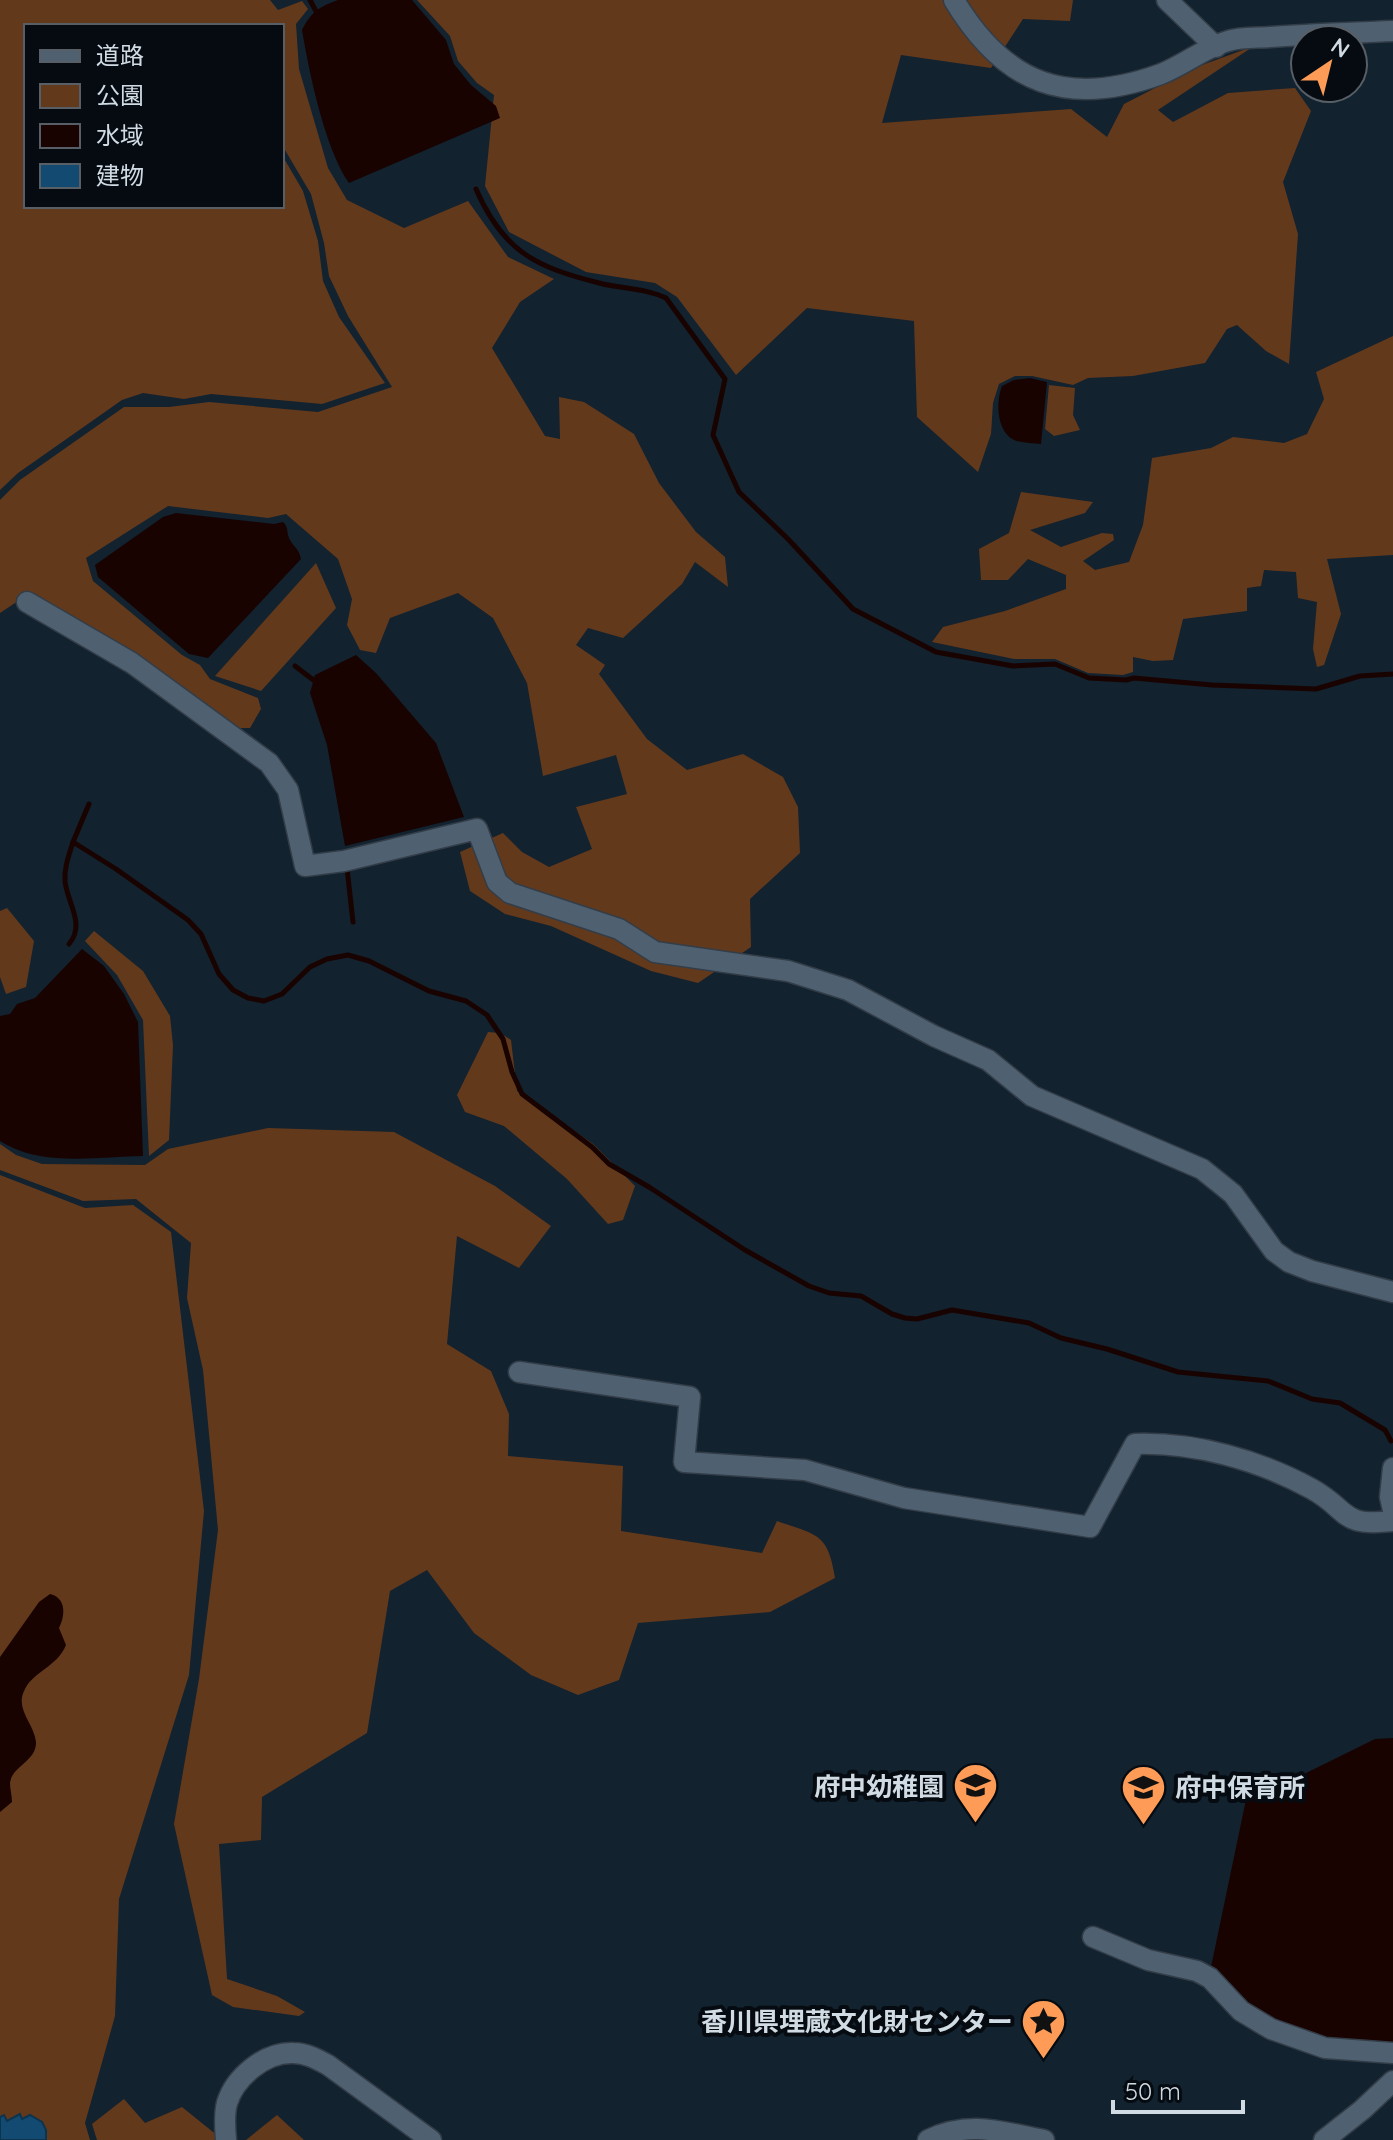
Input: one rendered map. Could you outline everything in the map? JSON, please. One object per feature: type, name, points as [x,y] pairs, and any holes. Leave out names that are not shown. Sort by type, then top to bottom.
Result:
[{"type":"street","points":[[954,0],[994,54],[1029,77],[1063,88],[1118,88],[1165,72],[1228,41],[1393,31]]},
{"type":"street","points":[[1167,0],[1216,47]]},
{"type":"street","points":[[27,602],[132,663],[269,763],[288,790],[305,866],[344,861],[477,829],[497,882],[510,893],[619,929],[655,952],[788,971],[848,990],[934,1036],[988,1060],[1032,1096],[1202,1169],[1233,1194],[1274,1251],[1289,1262],[1393,1292]]},
{"type":"street","points":[[519,1372],[690,1397],[684,1462],[805,1470],[904,1498],[1090,1527],[1135,1444],[1153,1444],[1233,1456],[1313,1490],[1348,1518],[1367,1524],[1393,1521]]},
{"type":"street","points":[[1393,1468],[1390,1497],[1393,1510]]},
{"type":"street","points":[[1093,1937],[1148,1960],[1197,1971],[1210,1978],[1241,2011],[1271,2029],[1325,2048],[1393,2053]]},
{"type":"street","points":[[226,2140],[227,2104],[235,2086],[248,2071],[268,2058],[292,2053],[313,2057],[328,2065],[431,2140]]},
{"type":"street","points":[[1324,2140],[1393,2081]]},
{"type":"street","points":[[928,2140],[950,2130],[993,2130],[1044,2140]]},
{"type":"green space","points":[[0,0],[270,0],[278,10],[302,1],[308,9],[296,24],[299,69],[328,168],[347,200],[404,228],[468,201],[508,257],[554,279],[520,302],[492,348],[545,436],[560,439],[559,397],[584,402],[634,434],[659,483],[696,532],[725,557],[728,587],[695,562],[682,584],[623,638],[588,628],[576,645],[605,665],[599,674],[647,739],[687,770],[743,754],[783,777],[798,807],[800,853],[750,899],[751,947],[698,983],[651,971],[551,926],[505,914],[470,891],[460,852],[503,833],[522,852],[549,867],[592,849],[576,807],[627,794],[616,755],[543,776],[527,683],[493,618],[458,593],[390,618],[376,653],[360,650],[347,625],[352,599],[338,559],[286,514],[268,518],[168,506],[86,558],[93,581],[182,655],[200,665],[210,679],[258,698],[261,709],[250,728],[228,728],[27,595],[0,613],[0,500],[20,480],[124,407],[169,407],[209,402],[318,412],[392,387],[348,316],[329,276],[311,194],[284,148],[284,24],[24,24],[24,208],[284,208],[284,158],[303,191],[318,241],[323,281],[339,317],[385,383],[322,404],[211,394],[184,399],[143,393],[122,400],[18,473],[0,490]]},
{"type":"green space","points":[[417,0],[1073,0],[1070,21],[1023,19],[991,68],[901,55],[882,123],[1071,109],[1107,137],[1124,104],[1194,68],[1254,46],[1158,110],[1173,122],[1228,93],[1289,88],[1289,104],[1306,104],[1311,111],[1283,182],[1298,234],[1289,364],[1266,351],[1237,325],[1227,329],[1205,363],[1133,376],[1088,378],[1073,385],[1032,376],[1015,376],[999,384],[993,403],[991,434],[978,472],[917,417],[914,321],[807,308],[736,375],[677,297],[655,283],[586,272],[509,232],[485,186],[494,95],[477,83],[458,61],[450,36]]},
{"type":"green space","points":[[1393,336],[1393,555],[1327,559],[1341,614],[1324,665],[1317,667],[1313,649],[1317,602],[1298,598],[1296,572],[1264,570],[1261,586],[1247,588],[1247,611],[1183,619],[1173,660],[1153,661],[1133,657],[1133,672],[1123,675],[1088,673],[1055,659],[1014,659],[932,642],[943,627],[1005,611],[1066,589],[1066,575],[1028,559],[1008,580],[981,580],[979,549],[1009,533],[1021,492],[1093,502],[1085,513],[1030,530],[1061,547],[1102,533],[1113,534],[1114,540],[1083,561],[1095,570],[1129,562],[1143,525],[1152,458],[1211,448],[1233,437],[1284,443],[1307,434],[1324,399],[1316,372]]},
{"type":"green space","points":[[1049,385],[1075,388],[1073,415],[1080,430],[1054,436],[1045,429]]},
{"type":"green space","points":[[316,563],[336,608],[261,691],[215,676]]},
{"type":"green space","points":[[7,908],[34,941],[26,987],[6,994],[0,977],[0,911]]},
{"type":"green space","points":[[94,931],[143,971],[170,1016],[173,1045],[169,1140],[149,1156],[143,1020],[117,975],[85,941]]},
{"type":"green space","points":[[488,1032],[500,1033],[511,1040],[517,1091],[593,1144],[635,1186],[623,1220],[608,1224],[567,1179],[504,1126],[465,1112],[457,1095]]},
{"type":"green space","points":[[268,1128],[394,1132],[495,1186],[551,1226],[519,1268],[457,1236],[447,1344],[491,1371],[509,1414],[508,1456],[623,1466],[621,1531],[762,1553],[777,1521],[802,1529],[824,1544],[835,1578],[770,1612],[638,1623],[619,1680],[578,1695],[531,1675],[474,1633],[427,1570],[390,1591],[367,1733],[262,1797],[261,1840],[219,1844],[227,1979],[277,1996],[305,2012],[299,2016],[233,2007],[212,1995],[174,1824],[199,1679],[218,1530],[203,1370],[187,1298],[191,1243],[136,1199],[83,1201],[0,1170],[0,1144],[16,1155],[42,1164],[145,1165],[168,1149]]},
{"type":"green space","points":[[0,1175],[85,1208],[133,1205],[171,1232],[204,1511],[189,1675],[119,1899],[115,2016],[85,2123],[90,2140],[0,2140]]},
{"type":"green space","points":[[124,2099],[145,2123],[182,2107],[218,2136],[217,2140],[97,2140],[92,2124]]},
{"type":"green space","points":[[277,2115],[304,2140],[246,2140]]},
{"type":"water","points":[[338,0],[412,0],[446,40],[454,64],[471,85],[496,106],[500,118],[349,183],[325,131],[302,30],[316,11]]},
{"type":"water","points":[[1030,378],[1047,382],[1041,444],[1014,440],[1008,436],[999,415],[1002,386],[1014,380]]},
{"type":"water","points":[[176,513],[274,524],[283,522],[301,559],[208,658],[189,654],[98,577],[95,565],[163,517]]},
{"type":"water","points":[[356,655],[376,673],[436,743],[464,817],[345,846],[327,745],[310,693],[315,675]]},
{"type":"water","points":[[82,949],[104,966],[124,994],[138,1022],[143,1156],[69,1159],[33,1154],[0,1141],[0,1016],[10,1014],[17,1004],[35,998]]},
{"type":"water","points":[[50,1594],[62,1603],[63,1618],[59,1628],[66,1645],[57,1659],[29,1683],[22,1696],[26,1716],[35,1735],[35,1749],[12,1777],[12,1802],[0,1812],[0,1657],[39,1602]]},
{"type":"water","points":[[1393,1738],[1393,2046],[1332,2042],[1261,2014],[1211,1967],[1248,1790],[1296,1778],[1375,1739]]},
{"type":"building","points":[[20,2114],[22,2119],[30,2115],[42,2122],[46,2140],[0,2140],[0,2117],[4,2115],[7,2121]]},
{"type":"waterway","points":[[310,0],[317,13]]},
{"type":"waterway","points":[[476,189],[498,228],[510,242],[539,263],[576,277],[666,298],[725,379],[713,435],[739,492],[853,609],[936,652],[1013,666],[1055,664],[1089,678],[1316,689],[1360,676],[1393,674]]},
{"type":"waterway","points":[[295,666],[316,682]]},
{"type":"waterway","points":[[89,804],[73,842],[188,920],[201,934],[219,974],[233,990],[248,998],[264,1001],[282,994],[310,967],[327,959],[348,955],[369,961],[429,991],[466,1001],[487,1015],[503,1039],[522,1094],[592,1147],[609,1164],[745,1250],[809,1286],[829,1293],[861,1296],[905,1318],[917,1319],[952,1310],[1029,1323],[1061,1338],[1178,1372],[1268,1381],[1312,1399],[1340,1403],[1385,1430],[1391,1441]]},
{"type":"waterway","points":[[69,944],[74,936],[76,921],[65,876],[73,842]]},
{"type":"waterway","points":[[347,868],[353,922]]},
{"type":"place","name":"府中幼稚園","points":[[975,1825]]},
{"type":"place","name":"府中保育所","points":[[1144,1826]]},
{"type":"place","name":"香川県埋蔵文化財センター","points":[[1044,2060]]}]
